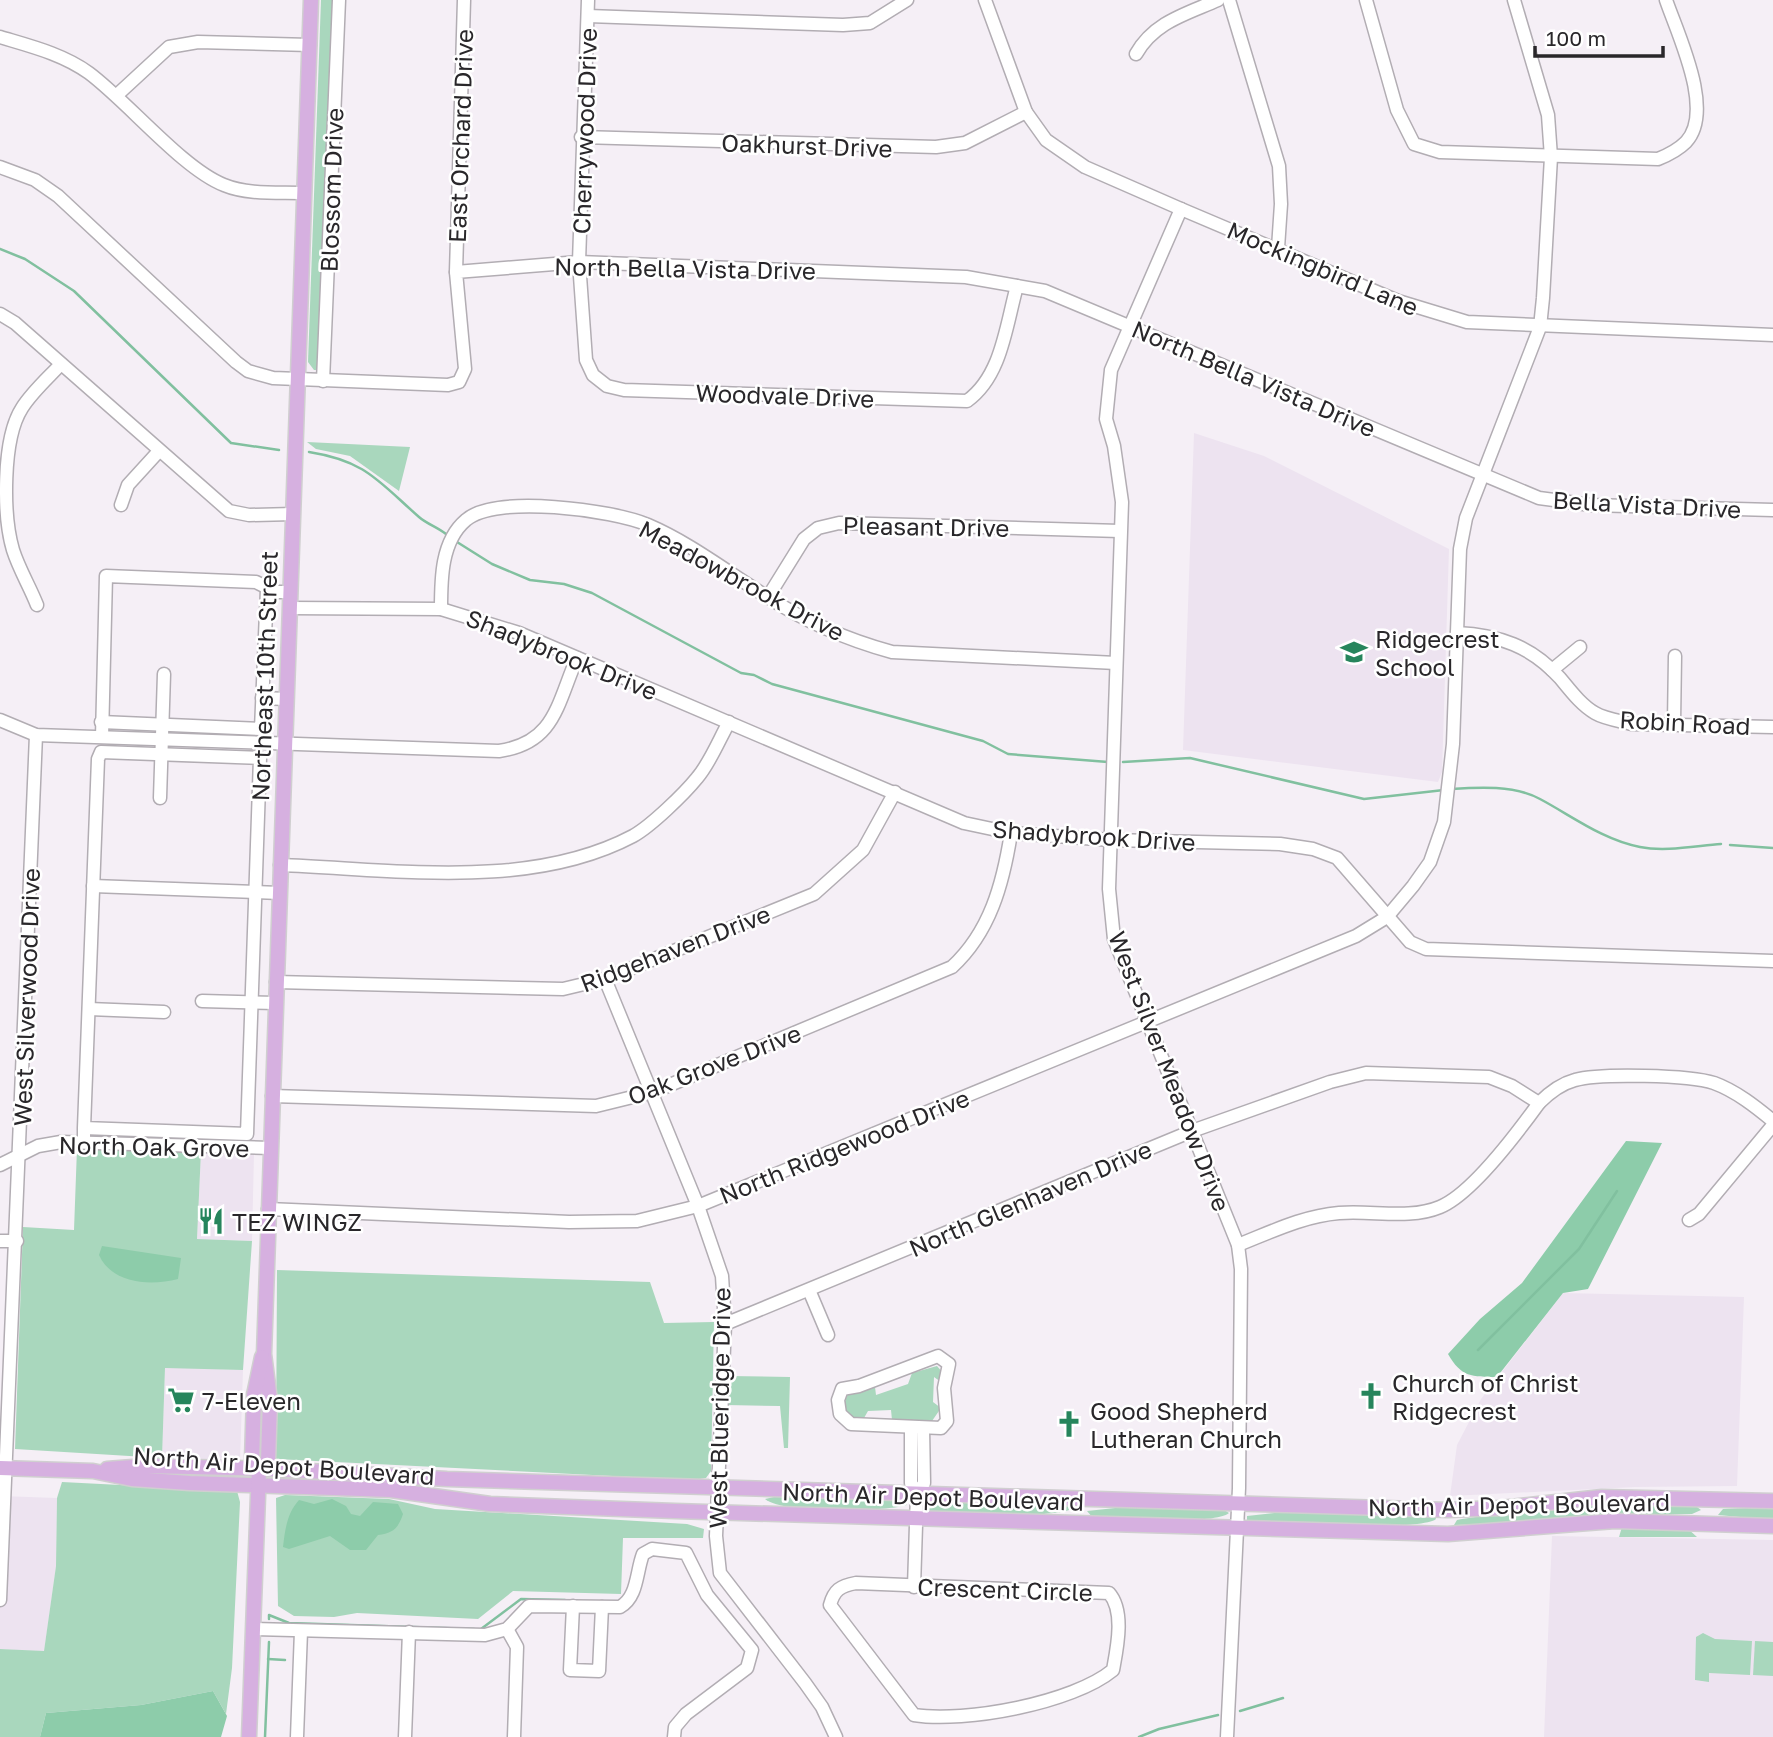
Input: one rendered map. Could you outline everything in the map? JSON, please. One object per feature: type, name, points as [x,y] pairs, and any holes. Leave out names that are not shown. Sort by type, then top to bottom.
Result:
[{"type":"main road","name":"Northeast 10th Street","points":[[249,1737],[259,1469],[268,1461],[270,1400],[264,1354],[268,1209],[311,0]]},
{"type":"main road","name":"North Air Depot Boulevard","points":[[93,1471],[132,1466],[259,1469],[718,1488],[1448,1510],[1602,1497],[1773,1501]]},
{"type":"main road","name":"North Air Depot Boulevard","points":[[3,1468],[93,1471],[150,1480],[391,1490],[490,1504],[772,1514],[1448,1534],[1615,1521],[1773,1526]]},
{"type":"main road","points":[[490,1504],[491,1480]]},
{"type":"main road","points":[[747,1488],[772,1514]]},
{"type":"main road","points":[[1078,1523],[1079,1499]]},
{"type":"main road","points":[[1448,1510],[1448,1534]]},
{"type":"street","name":"Blossom Drive","points":[[323,381],[339,0]]},
{"type":"street","name":"East Orchard Drive","points":[[456,272],[464,0]]},
{"type":"street","name":"Cherrywood Drive","points":[[579,262],[581,137],[588,0]]},
{"type":"street","points":[[588,16],[843,25],[870,23],[907,0]]},
{"type":"street","name":"Mockingbird Lane","points":[[986,0],[1026,112],[1045,140],[1062,154],[1181,209],[1442,316],[1467,322],[1773,335]]},
{"type":"street","points":[[1136,54],[1144,40],[1161,24],[1218,0]]},
{"type":"street","points":[[1229,0],[1279,166],[1281,204],[1278,248]]},
{"type":"street","points":[[1366,0],[1397,110],[1414,144],[1440,152],[1658,159],[1687,141],[1696,124],[1696,90],[1667,0]]},
{"type":"street","points":[[1387,917],[1430,862],[1444,822],[1450,782],[1460,549],[1466,518],[1540,327],[1551,157],[1548,115],[1514,0]]},
{"type":"street","points":[[0,37],[64,58],[117,95],[186,159],[223,185],[239,189],[304,193]]},
{"type":"street","points":[[117,95],[169,47],[198,43],[310,45]]},
{"type":"street","name":"Oakhurst Drive","points":[[581,137],[936,147],[965,143],[1026,112]]},
{"type":"street","points":[[0,167],[35,180],[58,197],[248,371],[272,378],[448,385],[459,382],[465,369],[456,272]]},
{"type":"street","name":"West Silver Meadow Drive","points":[[1181,209],[1111,370],[1107,392],[1106,419],[1120,475],[1109,889],[1114,939],[1238,1245],[1242,1335],[1227,1737]]},
{"type":"street","name":"North Bella Vista Drive","points":[[456,272],[579,262],[966,277],[1045,291],[1482,476]]},
{"type":"street","name":"Woodvale Drive","points":[[579,262],[586,360],[593,375],[607,386],[624,390],[967,401],[982,390],[992,376],[1017,286]]},
{"type":"street","points":[[0,314],[15,323],[229,511],[249,515],[293,514]]},
{"type":"street","points":[[37,604],[14,553],[8,526],[9,446],[14,423],[22,407],[61,364]]},
{"type":"street","points":[[121,505],[128,485],[159,451]]},
{"type":"street","name":"Bella Vista Drive","points":[[1482,476],[1539,498],[1591,505],[1773,510]]},
{"type":"street","name":"Meadowbrook Drive","points":[[441,609],[443,563],[450,542],[465,520],[484,509],[561,508],[645,523],[688,545],[768,597],[864,644],[892,652],[1116,663]]},
{"type":"street","name":"Pleasant Drive","points":[[768,597],[804,539],[818,528],[839,523],[1120,531]]},
{"type":"street","points":[[102,737],[106,576],[256,582],[267,589],[290,592]]},
{"type":"street","points":[[101,722],[261,729],[267,589]]},
{"type":"street","name":"Shadybrook Drive","points":[[290,608],[441,609],[519,633],[964,822],[1011,833],[1111,840],[1280,844],[1313,849],[1337,858],[1410,942],[1445,952],[1773,961]]},
{"type":"street","name":"Robin Road","points":[[1457,633],[1507,639],[1552,670],[1596,713],[1632,724],[1773,727]]},
{"type":"street","points":[[1552,670],[1580,647]]},
{"type":"street","points":[[1674,723],[1675,656]]},
{"type":"street","points":[[0,720],[36,735],[499,751],[522,748],[537,740],[548,726],[577,658]]},
{"type":"street","points":[[160,798],[164,674]]},
{"type":"street","points":[[262,698],[286,699]]},
{"type":"street","points":[[281,865],[508,871],[594,853],[636,834],[698,778],[729,722]]},
{"type":"street","name":"West Silverwood Drive","points":[[0,1600],[6,1349],[17,1241],[36,735]]},
{"type":"street","points":[[84,1128],[247,1134],[260,758],[101,751],[98,759],[84,1128],[84,1142]]},
{"type":"street","name":"Ridgehaven Drive","points":[[276,982],[563,989],[605,979],[814,894],[863,850],[895,792]]},
{"type":"street","name":"Oak Grove Drive","points":[[272,1096],[596,1106],[653,1092],[952,967],[981,934],[1005,868],[1011,833]]},
{"type":"street","points":[[93,886],[280,893]]},
{"type":"street","name":"North Ridgewood Drive","points":[[268,1209],[569,1222],[637,1221],[698,1206],[1356,936],[1387,917]]},
{"type":"street","name":"West Blueridge Drive","points":[[605,979],[698,1206],[722,1276],[725,1324],[717,1512],[719,1571]]},
{"type":"street","points":[[202,1001],[276,1003]]},
{"type":"street","points":[[89,1009],[164,1012]]},
{"type":"street","name":"North Glenhaven Drive","points":[[725,1324],[1192,1131],[1316,1086],[1366,1073],[1489,1077],[1512,1086],[1539,1103]]},
{"type":"street","points":[[1238,1245],[1309,1217],[1365,1212],[1418,1214],[1442,1207],[1489,1164],[1539,1103],[1560,1086],[1587,1077],[1713,1083],[1735,1094],[1773,1123],[1699,1214],[1689,1220]]},
{"type":"street","name":"North Oak Grove","points":[[0,1165],[38,1146],[84,1142],[270,1148]]},
{"type":"street","points":[[0,1241],[17,1241]]},
{"type":"street","points":[[809,1290],[828,1335]]},
{"type":"street","points":[[930,1358],[945,1359],[948,1364],[944,1388],[947,1421],[941,1428],[917,1427],[851,1424],[840,1414],[839,1393],[930,1358]]},
{"type":"street","points":[[914,1587],[917,1494],[911,1483],[917,1427]]},
{"type":"street","points":[[253,1629],[485,1636],[507,1629],[529,1606],[620,1607],[627,1603],[634,1592],[643,1554],[652,1549],[686,1553],[707,1595],[751,1650],[752,1656],[747,1668],[679,1721],[674,1737]]},
{"type":"street","points":[[692,1562],[717,1553]]},
{"type":"street","points":[[699,1581],[719,1571],[816,1699],[836,1737]]},
{"type":"street","name":"Crescent Circle","points":[[856,1583],[914,1587],[1109,1593],[1116,1601],[1118,1615],[1113,1670],[1081,1687],[1025,1707],[999,1713],[929,1717],[914,1714],[830,1605],[833,1594],[842,1586],[856,1583]]},
{"type":"street","points":[[573,1606],[570,1670],[599,1671],[602,1608]]},
{"type":"street","points":[[507,1629],[517,1647],[514,1737]]},
{"type":"street","points":[[296,1737],[301,1631]]},
{"type":"street","points":[[405,1737],[409,1632]]},
{"type":"shaded area","points":[[1194,433],[1264,456],[1449,549],[1442,772],[1438,782],[1183,750]]},
{"type":"shaded area","points":[[201,1151],[254,1153],[252,1241],[197,1239]]},
{"type":"shaded area","points":[[1563,1293],[1744,1297],[1737,1486],[1635,1487],[1450,1496],[1457,1445],[1481,1399]]},
{"type":"shaded area","points":[[165,1367],[243,1370],[240,1460],[162,1458]]},
{"type":"shaded area","points":[[0,1496],[57,1498],[56,1566],[44,1652],[0,1649]]},
{"type":"shaded area","points":[[1552,1536],[1773,1540],[1773,1737],[1544,1737]]},
{"type":"green space","points":[[321,0],[333,0],[318,370],[314,370],[308,362]]},
{"type":"green space","points":[[307,442],[410,447],[399,491],[350,456],[316,449]]},
{"type":"green space","points":[[1626,1141],[1662,1143],[1588,1289],[1563,1293],[1497,1377],[1474,1376],[1463,1371],[1448,1354],[1480,1319],[1522,1283]]},
{"type":"green space","points":[[77,1148],[201,1151],[197,1239],[252,1241],[243,1370],[165,1368],[162,1458],[15,1449],[23,1227],[74,1230]]},
{"type":"green space","points":[[102,1246],[181,1258],[178,1279],[144,1282],[122,1277],[105,1265],[99,1255]]},
{"type":"green space","points":[[277,1270],[650,1282],[664,1323],[714,1322],[711,1471],[706,1478],[692,1480],[276,1459]]},
{"type":"green space","points":[[937,1366],[943,1373],[941,1382],[934,1377],[933,1402],[941,1408],[932,1421],[892,1420],[891,1410],[868,1411],[864,1418],[853,1418],[843,1407],[848,1393],[875,1387],[876,1395],[908,1384],[912,1373]]},
{"type":"green space","points":[[727,1376],[790,1377],[788,1448],[784,1448],[780,1406],[726,1405]]},
{"type":"green space","points":[[62,1482],[237,1491],[240,1502],[232,1668],[226,1714],[213,1691],[141,1705],[46,1713],[40,1737],[0,1737],[0,1649],[44,1651],[56,1566],[57,1498]]},
{"type":"green space","points":[[285,1495],[389,1499],[435,1509],[687,1524],[704,1529],[703,1538],[623,1538],[621,1594],[513,1591],[478,1619],[357,1613],[334,1617],[294,1616],[278,1606],[276,1498]]},
{"type":"green space","points":[[783,1495],[907,1500],[907,1505],[856,1510],[811,1509],[775,1504],[765,1499]]},
{"type":"green space","points":[[332,1499],[346,1506],[351,1514],[360,1516],[373,1502],[398,1504],[403,1514],[394,1529],[378,1535],[366,1550],[350,1550],[330,1536],[289,1549],[283,1547],[289,1516],[299,1500],[314,1504]]},
{"type":"green space","points":[[981,1500],[1065,1504],[1071,1509],[1045,1514],[999,1515],[924,1510],[927,1504]]},
{"type":"green space","points":[[1567,1504],[1693,1504],[1701,1510],[1692,1514],[1586,1516],[1536,1523],[1454,1525],[1457,1520],[1462,1519]]},
{"type":"green space","points":[[1134,1506],[1221,1508],[1229,1513],[1206,1519],[1165,1520],[1093,1518],[1087,1511]]},
{"type":"green space","points":[[1773,1507],[1773,1520],[1718,1515],[1723,1509]]},
{"type":"green space","points":[[1292,1511],[1435,1516],[1436,1519],[1426,1523],[1381,1526],[1256,1524],[1247,1520],[1247,1516]]},
{"type":"green space","points":[[1622,1527],[1687,1528],[1697,1537],[1619,1537]]},
{"type":"green space","points":[[1703,1633],[1715,1639],[1752,1641],[1750,1675],[1709,1673],[1709,1682],[1695,1680],[1696,1637]]},
{"type":"green space","points":[[1755,1641],[1773,1642],[1773,1676],[1753,1675]]},
{"type":"green space","points":[[213,1691],[227,1716],[221,1737],[40,1737],[46,1713],[141,1705]]},
{"type":"waterway","points":[[0,249],[25,259],[74,291],[231,443],[279,450]]},
{"type":"waterway","points":[[309,452],[344,461],[370,474],[422,519],[446,534]]},
{"type":"waterway","points":[[457,542],[492,564],[530,580],[564,584],[592,593],[741,673],[754,675],[772,684],[983,741],[1008,754],[1108,762]]},
{"type":"waterway","points":[[1123,762],[1190,758],[1364,799],[1444,790]]},
{"type":"waterway","points":[[1451,789],[1496,788],[1530,794],[1613,839],[1640,847],[1670,849],[1721,844]]},
{"type":"waterway","points":[[1730,845],[1773,848]]},
{"type":"waterway","points":[[1478,1350],[1579,1249],[1617,1191]]},
{"type":"waterway","points":[[481,1629],[521,1599],[565,1600]]},
{"type":"waterway","points":[[269,1619],[269,1615],[289,1623],[474,1629]]},
{"type":"waterway","points":[[265,1737],[269,1642]]},
{"type":"waterway","points":[[268,1659],[285,1660]]},
{"type":"waterway","points":[[1240,1711],[1283,1698]]},
{"type":"waterway","points":[[1139,1737],[1159,1729],[1218,1715]]},
{"type":"place","name":"Ridgecrest School","points":[[1354,652]]},
{"type":"place","name":"TEZ WINGZ","points":[[211,1221]]},
{"type":"place","name":"Church of Christ Ridgecrest","points":[[1371,1396]]},
{"type":"place","name":"7-Eleven","points":[[181,1400]]},
{"type":"place","name":"Good Shepherd Lutheran Church","points":[[1069,1424]]}]
